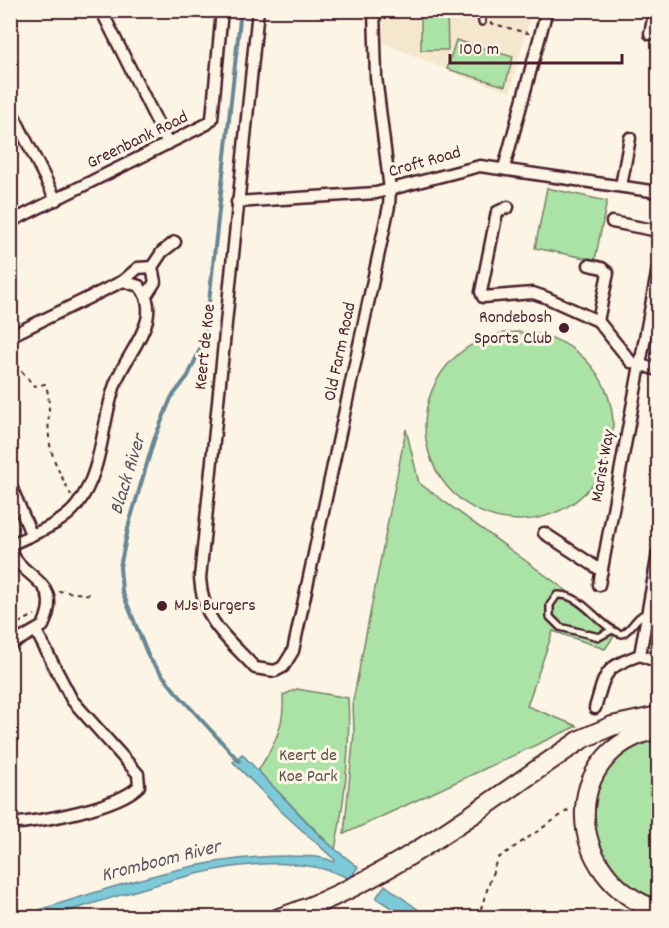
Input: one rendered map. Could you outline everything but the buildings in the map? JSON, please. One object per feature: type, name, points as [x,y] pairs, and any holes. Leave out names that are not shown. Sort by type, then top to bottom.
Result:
[{"type":"highway","points":[[279,918],[326,901],[384,870],[582,739],[612,726],[658,716]]},
{"type":"highway","points":[[658,729],[624,743],[605,760],[591,783],[586,801],[587,839],[593,857],[604,874],[631,898],[658,910]]},
{"type":"street","points":[[101,10],[168,144]]},
{"type":"street","name":"Greenbank Road","points":[[10,222],[202,128],[212,119],[222,10]]},
{"type":"street","name":"Keert de Koe","points":[[255,668],[209,618],[202,601],[200,578],[258,10]]},
{"type":"street","name":"Old Farm Road","points":[[255,668],[275,671],[289,660],[293,651],[387,219],[390,190],[376,84],[374,10]]},
{"type":"street","points":[[504,168],[547,10]]},
{"type":"street","points":[[650,33],[655,10]]},
{"type":"street","points":[[10,108],[56,200]]},
{"type":"street","points":[[621,186],[630,138]]},
{"type":"street","name":"Croft Road","points":[[237,202],[366,195],[466,167],[504,168],[658,192]]},
{"type":"street","points":[[508,207],[497,212],[481,292],[483,297],[538,294],[598,321],[622,353],[639,366],[658,370]]},
{"type":"street","points":[[612,222],[658,231]]},
{"type":"street","points":[[146,296],[155,282],[152,267],[162,252],[175,242]]},
{"type":"street","points":[[589,265],[602,267],[609,273],[598,321]]},
{"type":"street","points":[[10,336],[123,281],[138,268],[152,267]]},
{"type":"street","name":"Marist Way","points":[[599,585],[658,268]]},
{"type":"street","points":[[10,544],[62,519],[78,504],[97,459],[106,411],[116,382],[144,328],[148,310],[146,296],[139,286],[123,281]]},
{"type":"street","points":[[10,484],[31,534]]},
{"type":"street","points":[[544,533],[602,571]]},
{"type":"street","points":[[10,550],[17,561],[39,579],[47,590],[49,598],[45,622],[36,632],[10,645]]},
{"type":"street","points":[[640,654],[658,553]]},
{"type":"street","points":[[10,824],[74,814],[128,794],[140,786],[138,774],[72,700],[36,632]]},
{"type":"street","points":[[595,708],[608,670],[614,664],[640,654],[658,662]]},
{"type":"lane","points":[[481,10],[482,21]]},
{"type":"lane","points":[[612,630],[599,637],[560,627],[550,617],[550,605],[557,595],[565,595],[592,612],[612,630],[625,633],[637,617],[646,613]]},
{"type":"path","points":[[482,21],[539,37]]},
{"type":"path","points":[[10,357],[34,386],[45,384],[49,392],[48,429],[54,462],[78,504]]},
{"type":"path","points":[[10,579],[21,573]]},
{"type":"path","points":[[56,591],[93,595]]},
{"type":"path","points":[[10,627],[40,611]]},
{"type":"path","points":[[478,918],[496,859],[586,801]]},
{"type":"shaded area","points":[[383,11],[532,11],[510,92],[467,78],[383,43]]},
{"type":"green space","points":[[421,11],[447,11],[448,50],[421,50]]},
{"type":"green space","points":[[456,40],[513,57],[505,86],[447,69]]},
{"type":"green space","points":[[547,188],[607,201],[595,260],[535,248]]},
{"type":"green space","points":[[510,332],[528,332],[555,339],[586,359],[606,390],[613,426],[606,462],[586,493],[555,513],[528,520],[510,520],[475,509],[459,499],[446,486],[429,453],[425,435],[425,417],[436,382],[446,366],[459,353],[492,336]]},
{"type":"green space","points":[[406,429],[419,483],[619,629],[605,649],[553,631],[527,706],[577,726],[344,834],[354,733],[353,701]]},
{"type":"green space","name":"Keert de Koe Park","points":[[297,689],[348,698],[349,737],[346,774],[335,850],[258,771],[269,753],[280,726],[283,695]]},
{"type":"green space","points":[[658,736],[658,904],[621,883],[592,835],[594,797],[607,770],[619,756],[644,741]]},
{"type":"water","points":[[242,754],[325,841],[358,867],[350,879],[321,868],[290,864],[258,864],[191,875],[52,916],[13,918],[150,876],[219,861],[290,856],[318,857],[334,862],[335,860],[283,813],[233,762]]},
{"type":"water","points":[[385,885],[428,917],[405,917],[376,898]]},
{"type":"waterway","name":"Black River","points":[[239,761],[175,691],[149,658],[122,591],[120,567],[129,524],[154,440],[171,398],[188,376],[205,338],[241,10]]},
{"type":"place","name":"Rondebosh Sports Club","points":[[564,328]]},
{"type":"place","name":"MJs Burgers","points":[[162,606]]},
{"type":"water label","name":"Kromboom River","points":[[161,862]]}]
